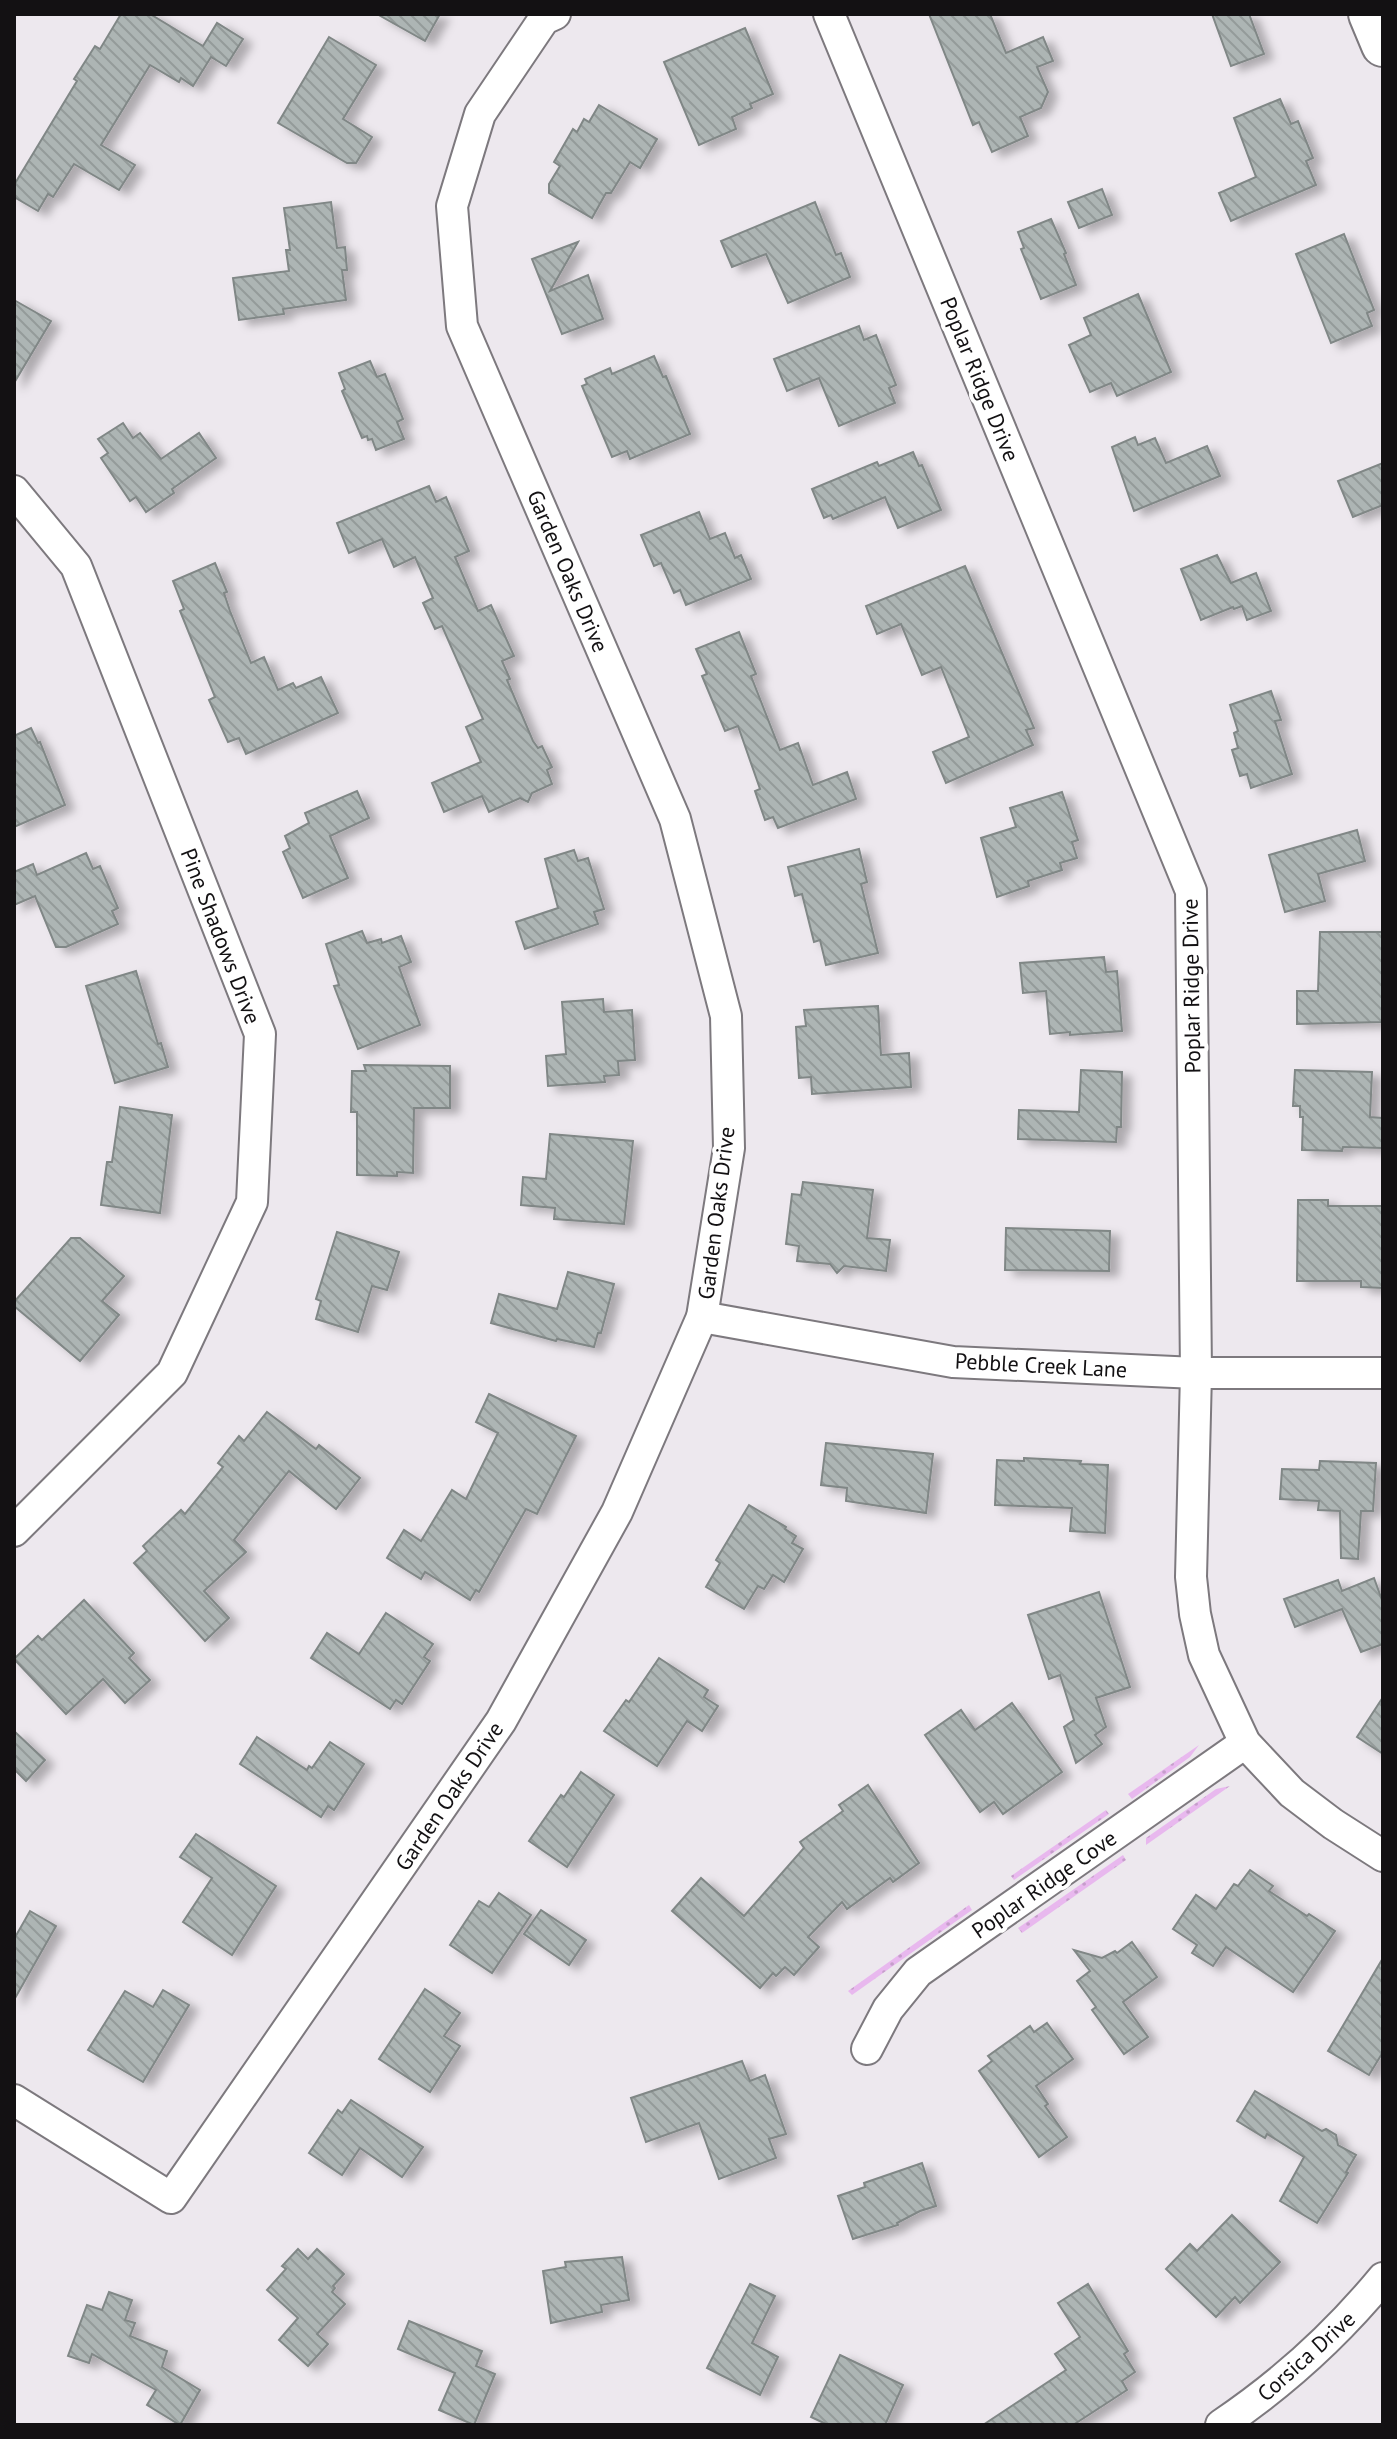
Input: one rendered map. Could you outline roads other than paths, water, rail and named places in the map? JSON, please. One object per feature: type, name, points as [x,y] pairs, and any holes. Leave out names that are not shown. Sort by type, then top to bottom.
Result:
[{"type":"main road","points":[[1370,14],[1383,45]]},
{"type":"street","name":"Garden Oaks Drive","points":[[14,2100],[171,2198],[501,1721],[617,1512],[702,1317],[729,1148],[726,1016],[675,819],[462,326],[452,206],[480,114],[544,19],[555,14]]},
{"type":"street","name":"Poplar Ridge Drive","points":[[829,14],[1191,891],[1196,1373],[1191,1577],[1204,1655],[1245,1743],[1292,1793],[1383,1856]]},
{"type":"street","name":"Pine Shadows Drive","points":[[14,491],[76,566],[260,1034],[252,1202],[172,1373],[14,1531]]},
{"type":"street","name":"Pebble Creek Lane","points":[[702,1317],[953,1362],[1196,1373],[1383,1373]]},
{"type":"street","name":"Poplar Ridge Cove","points":[[867,2049],[888,2009],[918,1972],[1245,1743]]},
{"type":"street","name":"Corsica Drive","points":[[1221,2425],[1265,2395],[1322,2344],[1357,2310],[1383,2278]]}]
